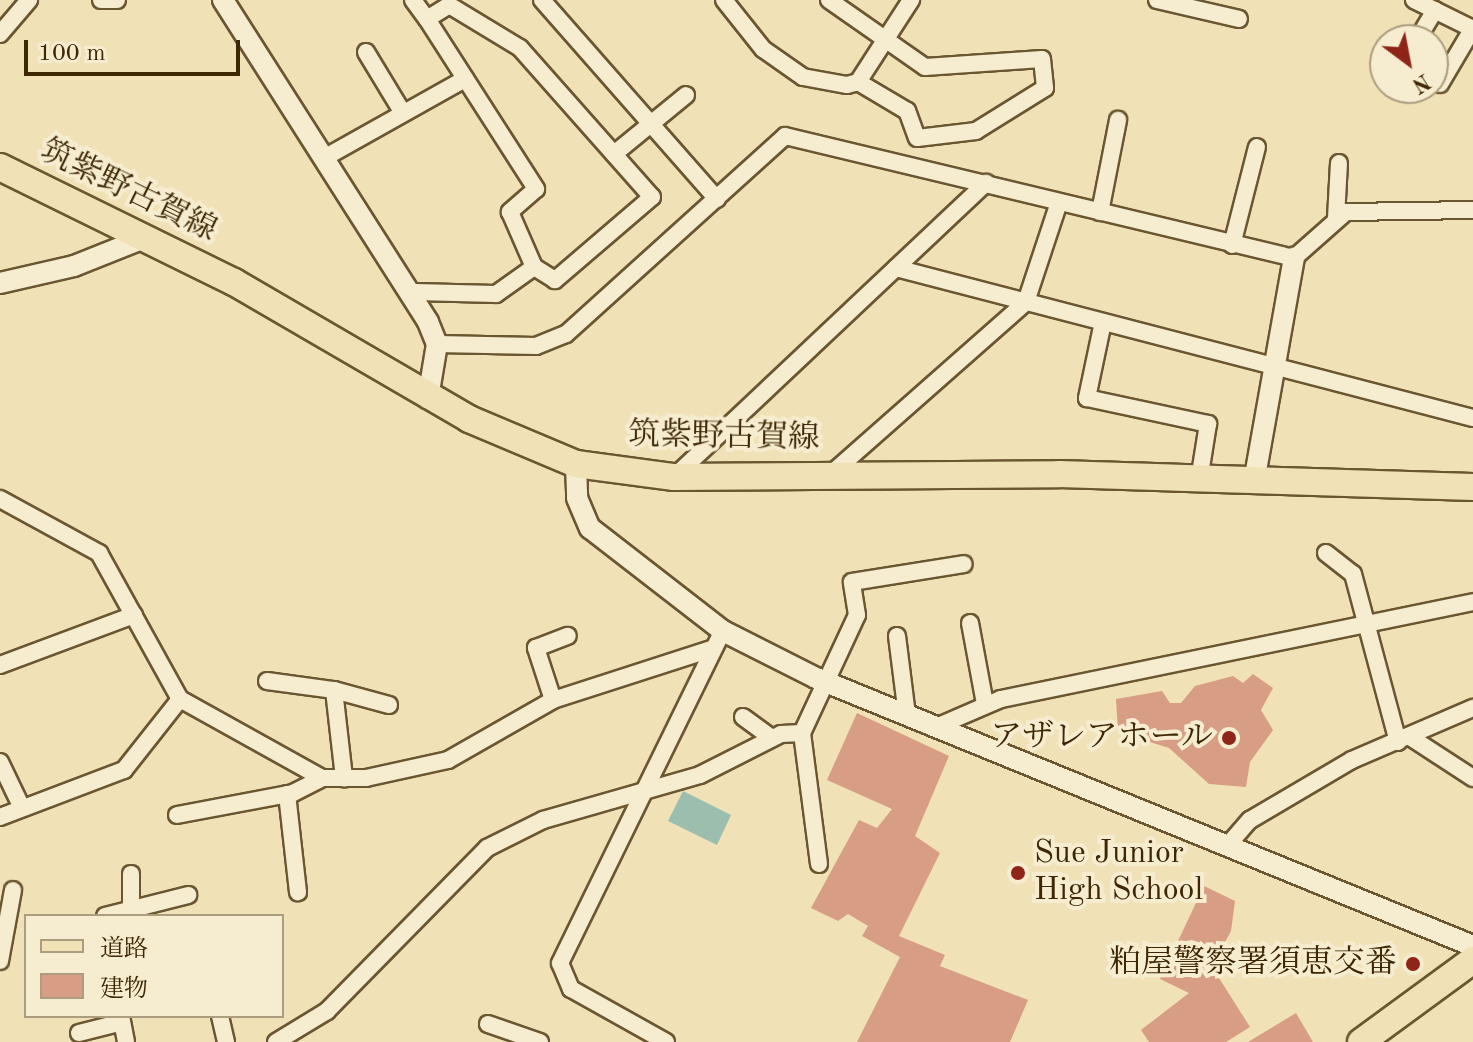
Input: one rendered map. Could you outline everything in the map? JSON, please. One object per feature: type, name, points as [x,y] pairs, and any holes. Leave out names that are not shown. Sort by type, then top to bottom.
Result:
[{"type":"main road","name":"筑紫野古賀線","points":[[0,167],[147,237],[428,398],[576,464],[674,477],[831,474],[1473,487]]},
{"type":"main road","points":[[1361,1042],[1473,960]]},
{"type":"street","points":[[0,34],[29,0]]},
{"type":"street","points":[[101,0],[117,0]]},
{"type":"street","points":[[223,0],[437,344],[428,398]]},
{"type":"street","points":[[413,0],[536,189],[510,212],[534,267],[555,280],[652,197],[520,48],[449,5],[427,19]]},
{"type":"street","points":[[542,0],[717,199]]},
{"type":"street","points":[[724,0],[763,49],[803,77],[858,82],[907,111],[917,138],[913,166]]},
{"type":"street","points":[[829,0],[887,37],[925,67],[1042,59],[1045,88],[988,124],[917,138]]},
{"type":"street","points":[[858,82],[911,0]]},
{"type":"street","points":[[1157,0],[1239,19]]},
{"type":"street","points":[[1414,0],[1473,29],[1449,69]]},
{"type":"street","points":[[1427,24],[1435,10]]},
{"type":"street","points":[[366,52],[403,113]]},
{"type":"street","points":[[324,158],[465,79]]},
{"type":"street","points":[[614,154],[686,95]]},
{"type":"street","points":[[1100,212],[1118,120]]},
{"type":"street","points":[[437,344],[536,346],[566,334],[785,136],[1294,258]]},
{"type":"street","points":[[1232,245],[1257,147]]},
{"type":"street","points":[[1336,218],[1339,163]]},
{"type":"street","points":[[674,477],[986,183]]},
{"type":"street","points":[[831,474],[1026,302],[1059,202]]},
{"type":"street","points":[[1254,482],[1271,366],[1294,258],[1336,218],[1376,208],[1473,210]]},
{"type":"street","points":[[0,283],[74,266],[147,237]]},
{"type":"street","points":[[415,292],[496,294],[534,267]]},
{"type":"street","points":[[896,268],[1473,418]]},
{"type":"street","points":[[1103,322],[1087,398],[1208,424],[1199,480]]},
{"type":"street","points":[[576,464],[577,498],[590,528],[719,639],[1473,946]]},
{"type":"street","points":[[0,499],[92,546],[180,699],[322,778]]},
{"type":"street","points":[[1326,553],[1353,574],[1363,627],[1404,739],[1473,778]]},
{"type":"street","points":[[819,864],[802,733],[830,684],[857,615],[852,582],[964,564]]},
{"type":"street","points":[[936,727],[985,704],[1473,602]]},
{"type":"street","points":[[0,665],[134,615]]},
{"type":"street","points":[[970,623],[985,704]]},
{"type":"street","points":[[553,700],[536,648],[568,636]]},
{"type":"street","points":[[897,636],[907,715]]},
{"type":"street","points":[[177,815],[287,794],[322,778],[344,778],[448,760],[553,700],[719,639]]},
{"type":"street","points":[[666,1042],[571,989],[560,963],[652,787],[719,639]]},
{"type":"street","points":[[267,681],[334,690],[389,705]]},
{"type":"street","points":[[334,690],[344,778]]},
{"type":"street","points":[[0,817],[124,770],[180,699]]},
{"type":"street","points":[[1228,845],[1250,820],[1352,760],[1473,708]]},
{"type":"street","points":[[743,717],[772,738]]},
{"type":"street","points":[[276,1042],[327,1011],[487,848],[543,820],[700,775],[772,738],[802,733]]},
{"type":"street","points":[[0,762],[22,808]]},
{"type":"street","points":[[287,794],[298,892]]},
{"type":"street","points":[[131,874],[131,909]]},
{"type":"street","points":[[0,961],[13,890]]},
{"type":"street","points":[[112,914],[188,895]]},
{"type":"street","points":[[220,1018],[226,1042]]},
{"type":"street","points":[[79,1033],[121,1019],[126,1042]]},
{"type":"street","points":[[488,1024],[540,1042]]},
{"type":"shaded area","points":[[683,791],[731,815],[717,845],[668,821]]},
{"type":"building","points":[[1253,674],[1273,688],[1261,710],[1273,730],[1250,762],[1246,787],[1209,784],[1169,748],[1118,732],[1116,699],[1162,691],[1170,703],[1181,703],[1195,686],[1233,676],[1243,683]]},
{"type":"building","points":[[857,713],[949,756],[915,836],[940,853],[899,936],[945,955],[940,966],[1028,1000],[1010,1042],[857,1042],[900,957],[862,936],[868,926],[848,914],[838,921],[811,908],[859,820],[877,828],[892,809],[827,780]]},
{"type":"building","points":[[1204,886],[1235,901],[1231,931],[1212,967],[1250,1027],[1226,1042],[1149,1042],[1141,1030],[1189,993],[1160,979]]},
{"type":"building","points":[[1296,1013],[1313,1042],[1248,1042]]},
{"type":"place","name":"アザレアホール","points":[[1229,738]]},
{"type":"place","name":"Sue Junior High School","points":[[1018,873]]},
{"type":"place","name":"粕屋警察署須恵交番","points":[[1413,964]]}]
